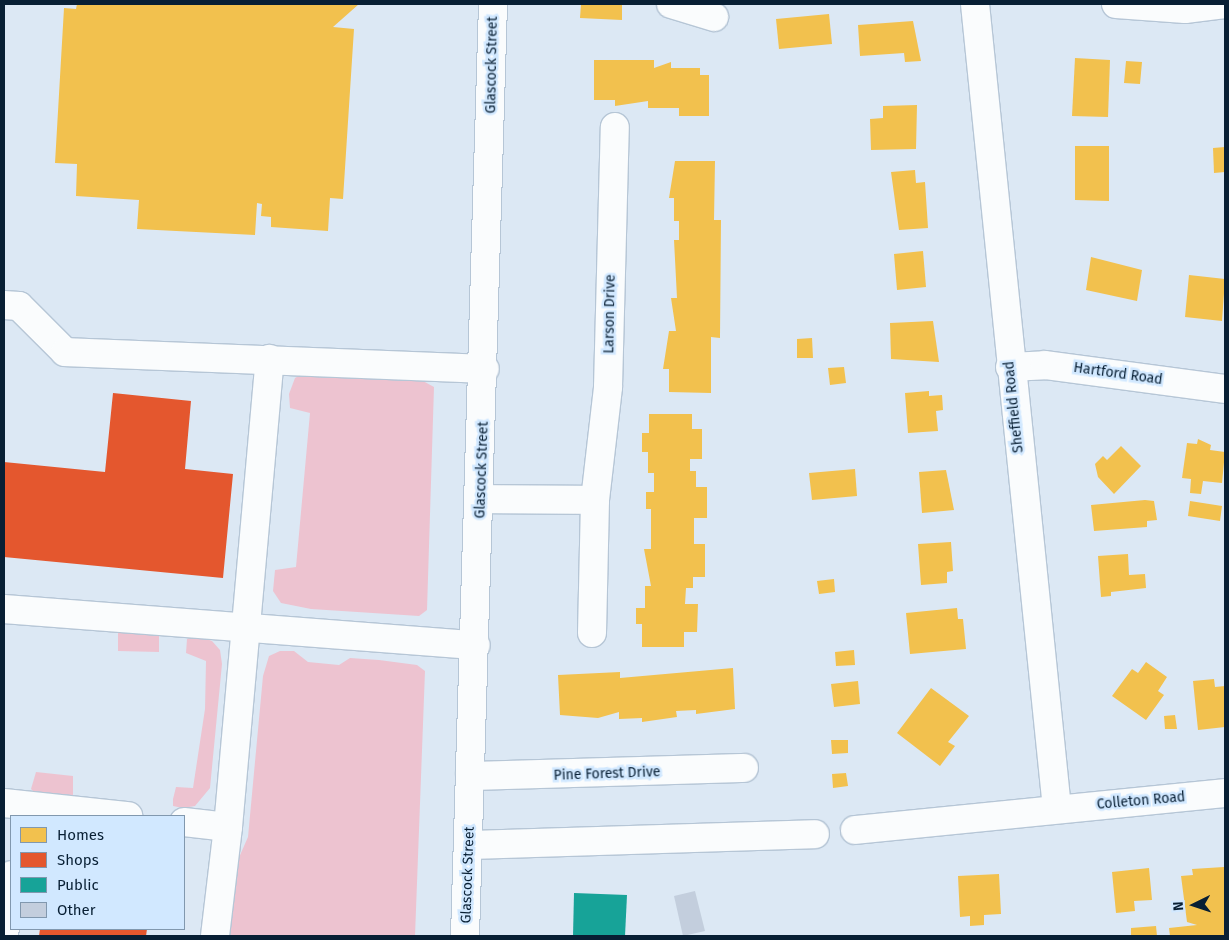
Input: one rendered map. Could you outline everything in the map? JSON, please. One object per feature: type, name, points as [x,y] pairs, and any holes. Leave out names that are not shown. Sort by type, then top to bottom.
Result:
[{"type":"street","name":"Glascock Street","points":[[465,936],[485,369],[493,4]]},
{"type":"street","points":[[671,4],[714,17]]},
{"type":"street","name":"Sheffield Road","points":[[975,4],[1010,367],[1057,810]]},
{"type":"street","points":[[1116,4],[1185,9],[1225,4]]},
{"type":"street","name":"Larson Drive","points":[[592,634],[595,500],[608,386],[615,127]]},
{"type":"street","points":[[4,305],[19,306],[65,352],[485,369]]},
{"type":"street","points":[[215,936],[248,627],[270,359]]},
{"type":"street","name":"Hartford Road","points":[[1010,367],[1045,365],[1225,389]]},
{"type":"street","points":[[481,500],[595,500]]},
{"type":"street","points":[[4,608],[476,645]]},
{"type":"street","name":"Pine Forest Drive","points":[[470,776],[744,768]]},
{"type":"street","name":"Colleton Road","points":[[855,830],[1225,793]]},
{"type":"street","points":[[14,808],[114,815]]},
{"type":"street","points":[[185,822],[228,827]]},
{"type":"street","points":[[469,844],[815,834]]},
{"type":"street","points":[[4,936],[10,884]]},
{"type":"shaded area","points":[[304,373],[423,381],[434,387],[427,610],[419,616],[311,609],[281,603],[273,591],[275,570],[296,567],[310,413],[290,408],[289,394],[295,378]]},
{"type":"shaded area","points":[[123,630],[159,634],[159,652],[118,651],[118,633]]},
{"type":"shaded area","points":[[196,635],[212,641],[220,650],[222,664],[210,788],[195,806],[183,808],[173,806],[173,799],[176,787],[193,788],[205,709],[206,661],[186,653],[187,639]]},
{"type":"shaded area","points":[[280,651],[294,651],[308,662],[339,665],[350,658],[379,660],[417,665],[425,671],[415,936],[229,936],[237,862],[248,837],[263,676],[269,656]]},
{"type":"shaded area","points":[[36,772],[73,776],[73,795],[35,793],[31,789]]},
{"type":"building: Homes","points":[[77,4],[359,4],[333,27],[354,29],[343,199],[330,198],[328,231],[271,227],[271,217],[261,216],[262,204],[257,203],[255,235],[137,229],[139,200],[76,196],[77,164],[55,163],[64,8],[76,9]]},
{"type":"building: Homes","points":[[581,4],[622,4],[622,20],[580,18]]},
{"type":"building: Homes","points":[[829,14],[832,44],[779,49],[776,19]]},
{"type":"building: Homes","points":[[913,21],[921,61],[905,62],[904,53],[860,56],[858,25]]},
{"type":"building: Homes","points":[[1075,58],[1110,60],[1108,117],[1072,116]]},
{"type":"building: Homes","points":[[594,60],[654,60],[654,68],[671,62],[671,68],[700,68],[700,75],[709,75],[709,116],[679,116],[679,108],[648,108],[648,101],[615,106],[615,100],[594,100]]},
{"type":"building: Homes","points":[[1126,61],[1142,62],[1140,84],[1124,83]]},
{"type":"building: Homes","points":[[917,105],[916,149],[871,150],[870,119],[883,118],[883,106]]},
{"type":"building: Homes","points":[[1075,146],[1109,146],[1109,201],[1075,200]]},
{"type":"building: Homes","points":[[1225,147],[1225,172],[1214,173],[1213,148]]},
{"type":"building: Homes","points":[[675,161],[715,161],[714,220],[721,220],[720,338],[711,337],[711,393],[669,392],[669,369],[663,369],[669,331],[676,331],[671,298],[677,298],[674,240],[679,240],[679,221],[674,221],[674,198],[669,198]]},
{"type":"building: Homes","points":[[915,170],[916,183],[925,182],[928,228],[899,230],[891,172]]},
{"type":"building: Homes","points":[[923,251],[926,287],[897,290],[894,254]]},
{"type":"building: Homes","points":[[1091,257],[1142,270],[1137,301],[1086,290]]},
{"type":"building: Homes","points":[[1189,275],[1225,279],[1222,321],[1185,317]]},
{"type":"building: Homes","points":[[933,321],[939,362],[891,359],[890,323]]},
{"type":"building: Homes","points":[[812,338],[813,358],[797,358],[797,339]]},
{"type":"building: Homes","points":[[844,367],[846,383],[830,385],[828,368]]},
{"type":"building: Homes","points":[[929,391],[929,396],[942,395],[943,410],[936,411],[938,431],[908,433],[905,393]]},
{"type":"building: Homes","points":[[649,414],[692,414],[692,429],[702,429],[702,459],[690,459],[690,471],[696,471],[696,487],[707,487],[707,518],[694,518],[694,544],[705,544],[705,577],[693,577],[693,588],[686,588],[685,604],[698,604],[697,632],[684,632],[684,647],[642,647],[642,624],[636,624],[636,608],[645,608],[645,586],[651,586],[644,549],[651,549],[651,509],[646,509],[646,492],[654,492],[654,473],[648,473],[648,452],[642,452],[642,433],[649,433]]},
{"type":"building: Homes","points":[[1198,439],[1211,445],[1210,450],[1225,452],[1222,483],[1203,481],[1201,494],[1190,493],[1191,479],[1182,478],[1187,443],[1197,444]]},
{"type":"building: Homes","points":[[1121,446],[1141,466],[1114,494],[1098,477],[1095,464],[1103,456],[1107,460]]},
{"type":"building: Homes","points":[[855,469],[857,496],[812,500],[809,473]]},
{"type":"building: Homes","points":[[946,470],[954,510],[922,513],[919,472]]},
{"type":"building: Homes","points":[[1145,500],[1154,501],[1157,520],[1147,521],[1147,527],[1094,531],[1091,505]]},
{"type":"building: Homes","points":[[1190,501],[1222,506],[1220,521],[1188,516]]},
{"type":"building: Homes","points":[[951,542],[953,571],[947,572],[947,583],[921,585],[918,544]]},
{"type":"building: Homes","points":[[1128,554],[1129,575],[1145,574],[1146,588],[1111,592],[1111,596],[1101,597],[1098,556]]},
{"type":"building: Homes","points":[[834,579],[835,592],[819,594],[817,581]]},
{"type":"building: Homes","points":[[957,608],[958,619],[963,619],[966,649],[910,654],[906,613]]},
{"type":"building: Homes","points":[[854,650],[855,665],[836,666],[835,652]]},
{"type":"building: Homes","points":[[1146,662],[1167,677],[1158,691],[1164,695],[1146,720],[1112,696],[1132,669],[1138,673]]},
{"type":"building: Homes","points":[[733,668],[735,709],[696,714],[696,710],[676,711],[677,717],[642,722],[642,718],[619,719],[619,712],[598,718],[560,715],[558,675],[620,672],[620,678]]},
{"type":"building: Homes","points":[[1214,679],[1215,687],[1225,686],[1225,727],[1198,730],[1193,681]]},
{"type":"building: Homes","points":[[858,681],[860,704],[834,707],[831,684]]},
{"type":"building: Homes","points":[[931,688],[969,716],[948,742],[955,746],[940,766],[897,733]]},
{"type":"building: Homes","points":[[1175,715],[1177,729],[1165,729],[1164,716]]},
{"type":"building: Homes","points":[[831,740],[848,740],[848,753],[832,754]]},
{"type":"building: Homes","points":[[846,773],[848,786],[833,788],[832,774]]},
{"type":"building: Homes","points":[[1224,867],[1225,936],[1170,936],[1169,928],[1197,925],[1187,922],[1181,876],[1193,875],[1192,869]]},
{"type":"building: Homes","points":[[1149,868],[1152,900],[1134,901],[1135,911],[1116,913],[1112,872]]},
{"type":"building: Homes","points":[[999,874],[1001,914],[984,915],[984,925],[970,926],[970,916],[960,917],[958,876]]},
{"type":"building: Homes","points":[[1156,926],[1157,936],[1131,936],[1131,928]]},
{"type":"building: Shops","points":[[113,393],[191,401],[185,469],[233,474],[223,578],[4,557],[4,462],[105,472]]},
{"type":"building: Shops","points":[[40,930],[147,930],[146,936],[39,936]]},
{"type":"building: Public","points":[[574,893],[627,895],[625,936],[573,936]]},
{"type":"building: Other","points":[[695,891],[705,931],[683,936],[674,896]]}]
